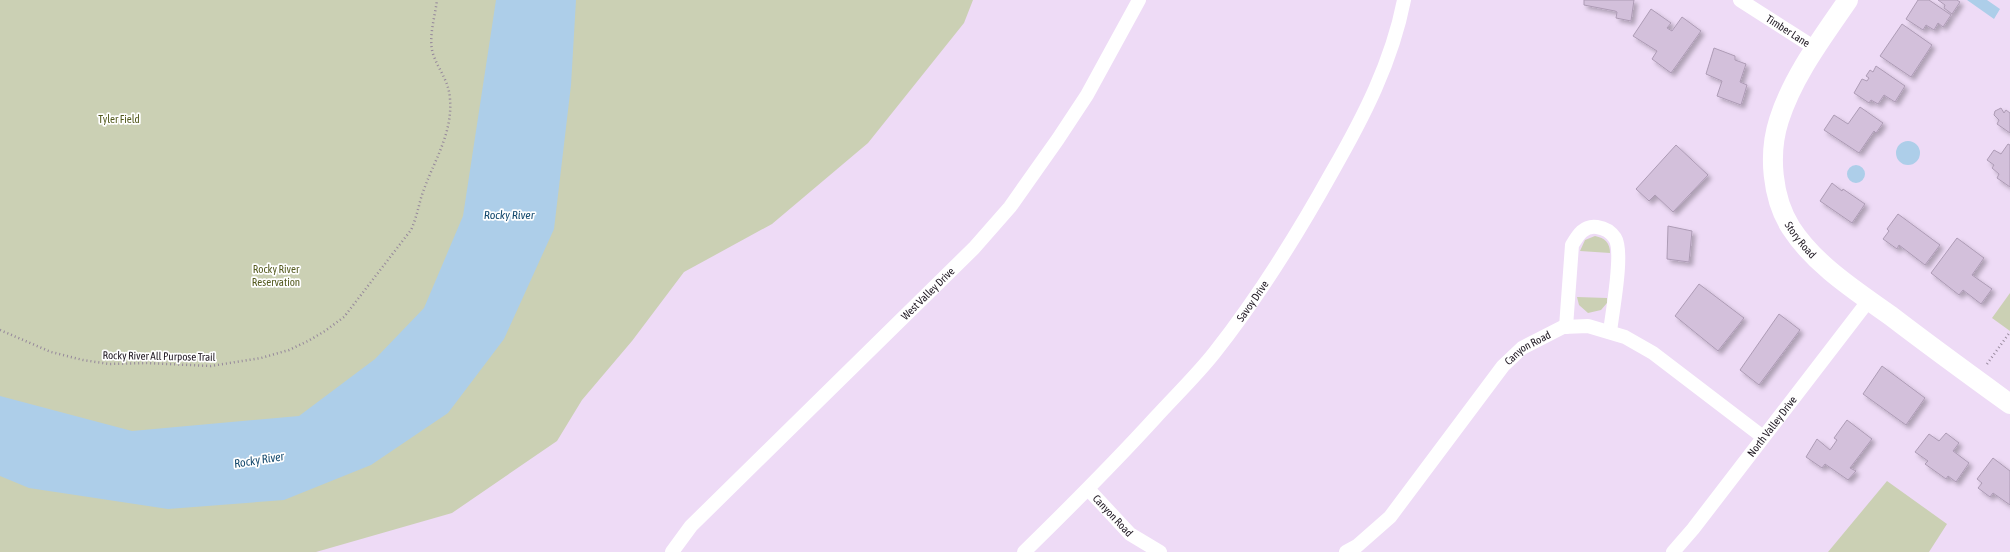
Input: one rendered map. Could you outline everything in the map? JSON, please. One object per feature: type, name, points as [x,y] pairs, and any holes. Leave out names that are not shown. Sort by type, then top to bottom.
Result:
[{"type":"street","name":"West Valley Drive","points":[[672,552],[691,526],[974,248],[1010,206],[1087,95],[1139,0]]},
{"type":"street","name":"Savoy Drive","points":[[1024,552],[1089,490],[1214,353],[1263,286],[1313,207],[1358,125],[1384,69],[1400,19],[1404,0]]},
{"type":"street","name":"Timber Lane","points":[[1740,0],[1815,48]]},
{"type":"street","name":"Story Road","points":[[1848,0],[1815,48],[1792,86],[1779,121],[1772,160],[1778,198],[1791,228],[1817,259],[1869,300],[2010,404]]},
{"type":"street","points":[[1566,327],[1572,245],[1578,234],[1587,227],[1596,226],[1607,229],[1616,238],[1620,252],[1610,332]]},
{"type":"street","name":"North Valley Drive","points":[[1673,552],[1693,529],[1762,437],[1869,300]]},
{"type":"street","name":"Canyon Road","points":[[1346,552],[1357,546],[1390,517],[1503,366],[1522,348],[1566,327],[1588,326],[1625,337],[1653,353],[1762,437]]},
{"type":"street","name":"Canyon Road","points":[[1089,490],[1130,534],[1160,552]]},
{"type":"path","name":"Rocky River All Purpose Trail","points":[[0,330],[51,352],[83,360],[109,364],[147,362],[211,366],[261,358],[289,350],[325,331],[344,318],[411,230],[417,217],[421,198],[447,132],[451,116],[447,80],[438,67],[432,53],[432,36],[437,0]]},
{"type":"path","points":[[1987,364],[2010,332]]},
{"type":"green space","name":"Rocky River Reservation","points":[[0,0],[973,0],[964,23],[868,143],[772,224],[684,272],[632,341],[582,400],[557,441],[452,513],[316,552],[0,552]]},
{"type":"green space","points":[[1595,236],[1602,238],[1608,244],[1610,253],[1580,251],[1585,240]]},
{"type":"green space","points":[[2010,293],[2010,331],[1992,318]]},
{"type":"green space","points":[[1577,297],[1607,298],[1607,303],[1601,310],[1588,313],[1579,305]]},
{"type":"green space","points":[[1887,481],[1947,524],[1929,552],[1828,552]]},
{"type":"water","name":"Rocky River","points":[[496,0],[576,0],[571,85],[554,229],[504,339],[448,413],[371,465],[284,500],[168,509],[29,488],[0,476],[0,396],[132,431],[299,416],[375,359],[424,308],[463,216]]},
{"type":"water","points":[[1967,0],[1987,0],[2000,9],[1994,19]]},
{"type":"water","points":[[1908,141],[1917,144],[1920,153],[1917,162],[1908,165],[1899,162],[1896,153],[1899,144]]},
{"type":"water","points":[[1852,165],[1860,165],[1865,170],[1863,181],[1860,183],[1852,183],[1847,178],[1847,170]]},
{"type":"building","points":[[1584,0],[1634,0],[1631,21],[1616,18],[1617,12],[1615,11],[1584,5]]},
{"type":"building","points":[[1918,0],[1929,0],[1951,15],[1943,27],[1938,23],[1934,30],[1926,25],[1923,30],[1906,19]]},
{"type":"building","points":[[1938,0],[1957,0],[1960,2],[1952,14],[1944,8],[1945,5]]},
{"type":"building","points":[[1651,9],[1671,23],[1667,28],[1672,31],[1682,17],[1701,31],[1671,73],[1652,59],[1657,51],[1633,36]]},
{"type":"building","points":[[1902,24],[1932,45],[1911,77],[1880,56]]},
{"type":"building","points":[[1714,48],[1735,56],[1735,60],[1746,64],[1740,82],[1747,85],[1741,105],[1717,96],[1722,81],[1706,74]]},
{"type":"building","points":[[1876,66],[1905,86],[1895,102],[1884,95],[1878,104],[1871,100],[1869,103],[1854,93],[1862,79],[1867,81],[1869,78],[1866,76],[1870,70],[1873,72]]},
{"type":"building","points":[[1860,107],[1883,123],[1876,133],[1874,131],[1859,153],[1824,130],[1834,115],[1848,124]]},
{"type":"building","points":[[2001,108],[2004,113],[2006,110],[2010,113],[2010,133],[1997,124],[1999,120],[1994,115],[1995,111]]},
{"type":"building","points":[[2008,144],[2010,145],[2010,187],[1997,178],[1999,174],[1992,168],[1994,165],[1987,160],[1994,150],[2001,154]]},
{"type":"building","points":[[1676,145],[1708,175],[1673,212],[1655,195],[1649,201],[1636,189]]},
{"type":"building","points":[[1832,183],[1842,191],[1843,189],[1865,204],[1852,223],[1820,201]]},
{"type":"building","points":[[1898,214],[1940,245],[1925,265],[1899,245],[1897,249],[1883,239],[1889,231],[1887,229]]},
{"type":"building","points":[[1668,226],[1692,231],[1689,262],[1667,259]]},
{"type":"building","points":[[1957,238],[1984,258],[1972,275],[1992,289],[1981,304],[1963,290],[1959,295],[1931,273]]},
{"type":"building","points":[[1699,284],[1744,318],[1718,351],[1675,316]]},
{"type":"building","points":[[1779,314],[1800,330],[1759,385],[1740,370]]},
{"type":"building","points":[[1882,366],[1925,398],[1906,425],[1863,394]]},
{"type":"building","points":[[1847,420],[1872,439],[1850,468],[1856,471],[1848,480],[1825,464],[1822,468],[1806,457],[1817,439],[1830,450],[1837,440],[1834,438]]},
{"type":"building","points":[[1946,433],[1959,443],[1953,451],[1969,463],[1956,482],[1948,476],[1946,479],[1925,464],[1928,461],[1915,452],[1929,434],[1939,441]]},
{"type":"building","points":[[1993,458],[2010,471],[2010,505],[1993,493],[1990,497],[1978,488],[1982,483],[1977,479]]},
{"type":"park label","name":"Tyler Field","points":[[119,119]]}]
